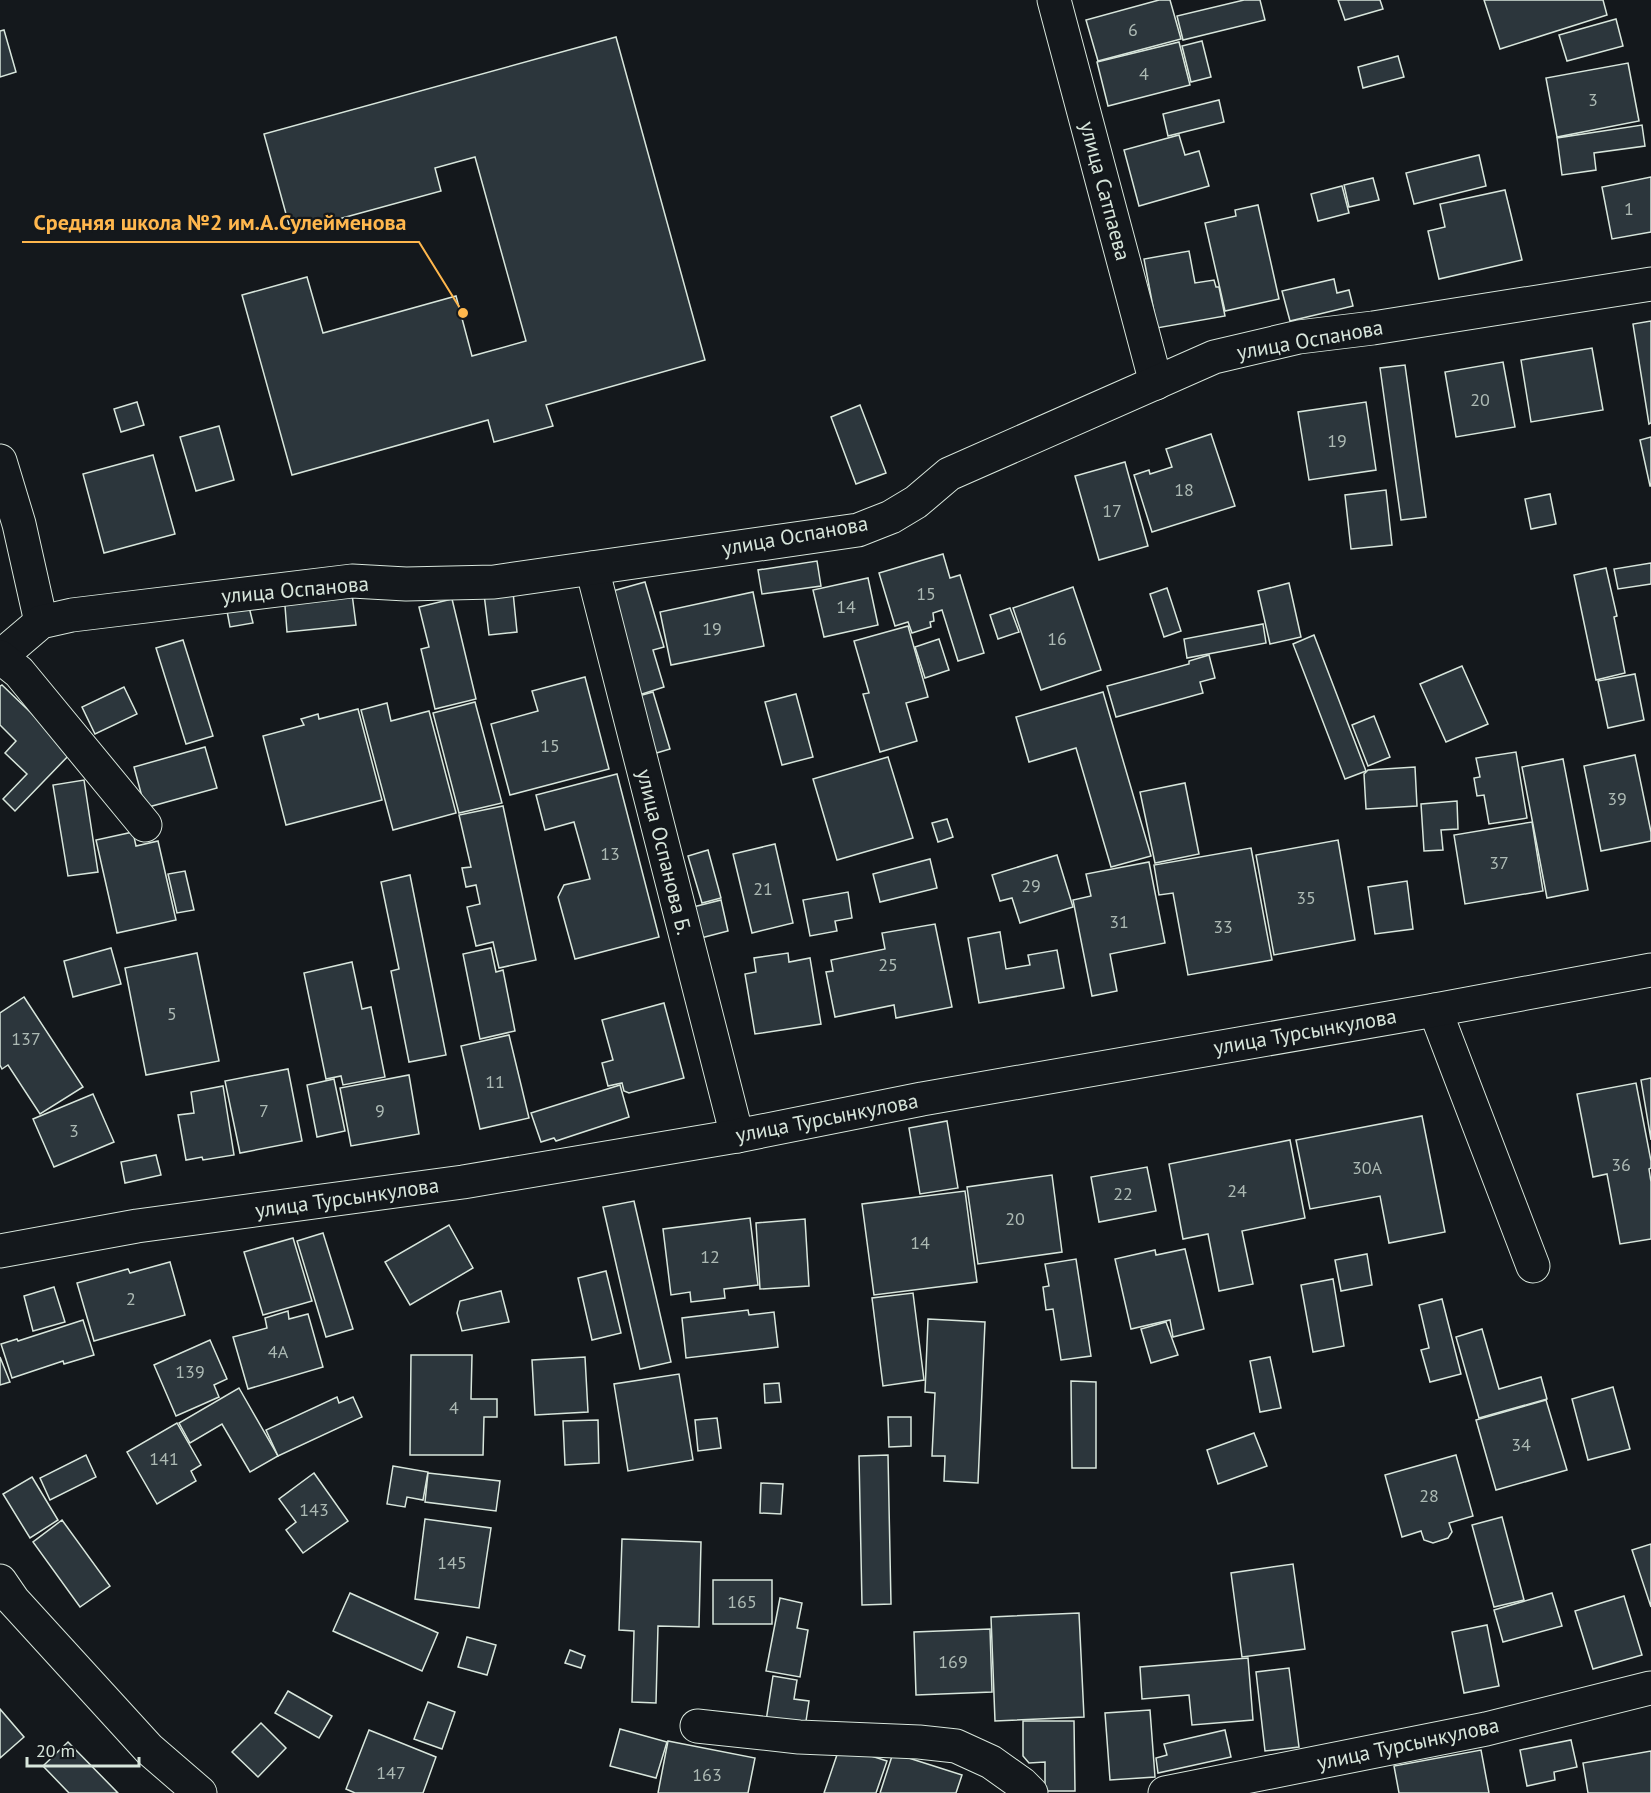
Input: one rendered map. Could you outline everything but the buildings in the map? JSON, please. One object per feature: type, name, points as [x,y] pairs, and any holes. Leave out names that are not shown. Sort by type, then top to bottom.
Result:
[{"type":"street","name":"улица Сатпаева","points":[[1054,0],[1156,383]]},
{"type":"street","name":"улица Оспанова","points":[[0,657],[41,622],[72,615],[352,581],[406,584],[494,582],[858,530],[891,517],[916,502],[949,474],[1214,357],[1299,337],[1373,328],[1651,284]]},
{"type":"street","points":[[0,461],[19,524],[41,622]]},
{"type":"street","name":"улица Оспанова Б.","points":[[592,568],[737,1136]]},
{"type":"street","points":[[0,657],[19,672],[146,825]]},
{"type":"street","name":"улица Турсынкулова","points":[[0,1251],[137,1226],[463,1182],[737,1136],[922,1099],[1651,970]]},
{"type":"street","points":[[1435,1010],[1533,1266]]},
{"type":"street","points":[[0,1581],[13,1600],[149,1749],[200,1793]]},
{"type":"street","name":"улица Турсынкулова","points":[[1165,1793],[1486,1729],[1650,1688]]},
{"type":"street","points":[[697,1726],[799,1737],[919,1742],[956,1746],[991,1762],[1031,1793]]},
{"type":"place","name":"Средняя школа №2 им.А.Сулейменова","points":[[463,313]]}]
